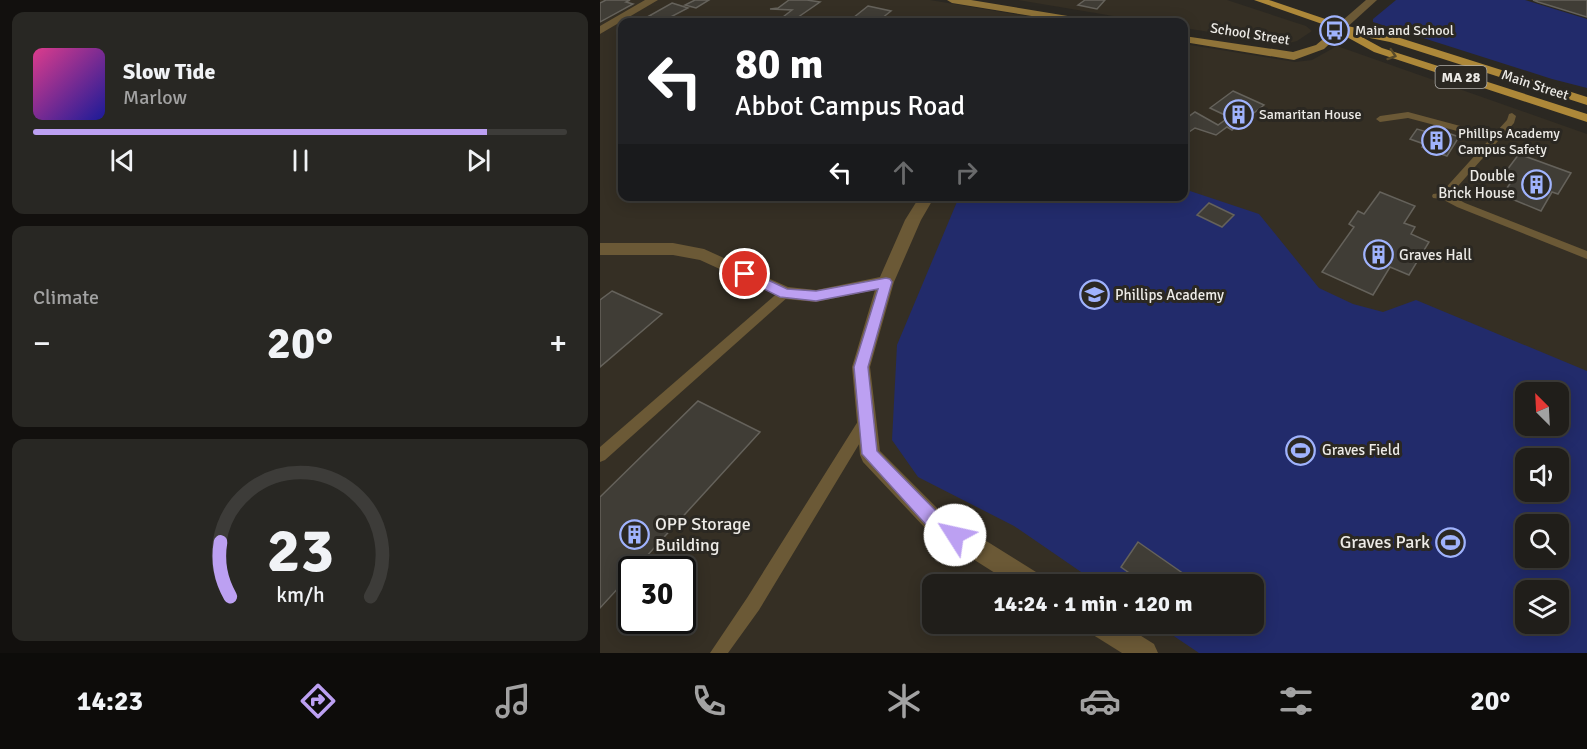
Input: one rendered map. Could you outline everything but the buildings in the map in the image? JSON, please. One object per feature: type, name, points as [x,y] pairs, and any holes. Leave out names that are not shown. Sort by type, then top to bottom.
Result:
[{"type":"main road","points":[[952,0],[1062,18]]},
{"type":"main road","name":"Main Street","points":[[1259,0],[1340,28],[1392,39],[1587,101]]},
{"type":"main road","name":"Main Street","points":[[1340,28],[1378,50],[1586,117]]},
{"type":"main road","name":"School Street","points":[[1188,40],[1294,56],[1320,47],[1340,28]]},
{"type":"street","points":[[622,18],[652,0]]},
{"type":"street","points":[[1340,28],[1372,0]]},
{"type":"street","points":[[600,31],[618,20]]},
{"type":"street","points":[[925,201],[913,220],[886,282],[861,367],[870,454],[935,522],[1018,574]]},
{"type":"street","points":[[600,249],[673,249],[704,255],[785,293],[816,296],[886,282]]},
{"type":"street","points":[[1115,634],[1145,653]]},
{"type":"lane","points":[[1380,119],[1408,114],[1461,129]]},
{"type":"lane","points":[[1512,116],[1511,121],[1441,196],[1587,255]]},
{"type":"lane","points":[[600,456],[785,293]]},
{"type":"lane","points":[[718,653],[753,604],[865,422]]},
{"type":"shaded area","name":"Phillips Academy","points":[[600,0],[930,0],[1038,18],[618,18],[618,201],[1188,201],[1188,45],[1295,62],[1312,60],[1337,46],[1587,134],[1587,653],[600,653]]},
{"type":"shaded area","points":[[1018,0],[1227,0],[1306,26],[1312,31],[1297,41],[1289,43],[1188,29],[1188,18],[1125,18]]},
{"type":"shaded area","points":[[1396,0],[1525,0],[1587,19],[1587,88],[1373,22],[1373,19]]},
{"type":"shaded area","points":[[1188,190],[1259,214],[1319,288],[1353,304],[1383,312],[1416,300],[1587,371],[1587,653],[1199,653],[1171,634],[1264,634],[1264,574],[1084,574],[1014,526],[918,477],[892,440],[897,345],[957,201],[1188,201]]},
{"type":"place","name":"Main and School","points":[[1334,30]]},
{"type":"place","name":"Samaritan House","points":[[1238,114]]},
{"type":"place","name":"Phillips Academy Campus Safety","points":[[1437,141]]},
{"type":"place","name":"Double Brick House","points":[[1536,185]]},
{"type":"place","name":"Graves Hall","points":[[1378,255]]},
{"type":"place","name":"Phillips Academy","points":[[1094,295]]},
{"type":"place","name":"Graves Field","points":[[1301,450]]},
{"type":"place","name":"OPP Storage Building","points":[[634,534]]},
{"type":"place","name":"Graves Park","points":[[1451,542]]},
{"type":"route","points":[[745,274],[785,293],[816,296],[886,282],[861,367],[870,454],[935,522],[955,535]]}]
